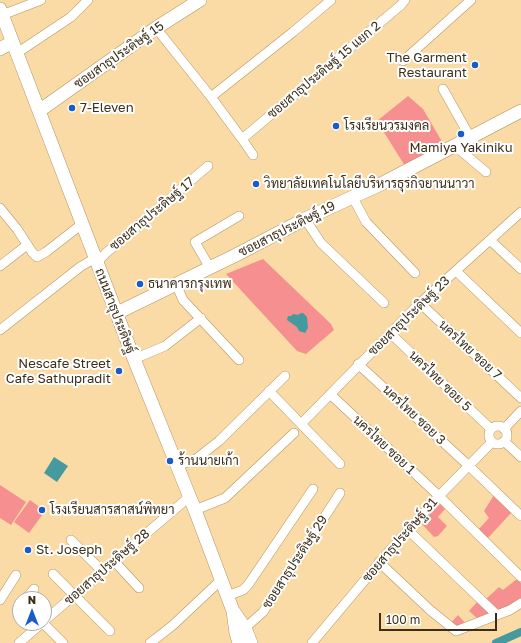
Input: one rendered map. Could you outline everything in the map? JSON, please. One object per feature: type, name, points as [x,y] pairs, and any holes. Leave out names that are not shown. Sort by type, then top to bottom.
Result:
[{"type":"street","points":[[1,12],[41,0]]},
{"type":"street","points":[[0,49],[14,47],[71,17],[88,0]]},
{"type":"street","points":[[210,97],[293,32],[330,0]]},
{"type":"street","name":"ซอยสาธุประดิษฐ์ 15 แยก 2","points":[[242,140],[405,0]]},
{"type":"street","name":"ซอยสาธุประดิษฐ์ 15","points":[[39,111],[156,28],[197,1]]},
{"type":"street","points":[[403,61],[469,1]]},
{"type":"street","name":"ถนนสาธุประดิษฐ์","points":[[1,12],[134,359],[233,611],[234,625],[241,639]]},
{"type":"street","points":[[156,28],[253,155]]},
{"type":"street","points":[[443,89],[470,137]]},
{"type":"street","name":"ซอยสาธุประดิษฐ์ 19","points":[[117,313],[352,196],[381,184],[521,111]]},
{"type":"street","points":[[454,145],[486,172]]},
{"type":"street","name":"ซอยสาธุประดิษฐ์ 17","points":[[0,330],[80,267],[96,260],[106,253],[208,166]]},
{"type":"street","points":[[352,196],[366,222],[415,272]]},
{"type":"street","points":[[0,208],[37,257],[46,252],[82,224]]},
{"type":"street","name":"ซอยสาธุประดิษฐ์ 23","points":[[301,424],[358,364],[420,303],[521,212]]},
{"type":"street","points":[[210,268],[195,242],[239,216]]},
{"type":"street","points":[[305,219],[321,243],[384,303]]},
{"type":"street","points":[[490,240],[521,269]]},
{"type":"street","points":[[0,266],[27,245]]},
{"type":"street","points":[[456,271],[521,333]]},
{"type":"street","points":[[176,284],[183,300],[240,360]]},
{"type":"street","name":"นครไทย ซอย 7","points":[[420,303],[521,398]]},
{"type":"street","points":[[134,359],[165,346],[201,318]]},
{"type":"street","name":"นครไทย ซอย 5","points":[[390,332],[491,429]]},
{"type":"street","name":"นครไทย ซอย 3","points":[[358,364],[521,516]]},
{"type":"street","points":[[177,466],[196,459],[219,441],[285,376]]},
{"type":"street","points":[[269,391],[340,464]]},
{"type":"street","name":"นครไทย ซอย 1","points":[[330,394],[439,496],[521,577]]},
{"type":"street","points":[[504,429],[521,411]]},
{"type":"street","points":[[496,426],[504,429],[506,435],[504,441],[498,444],[492,442],[489,437],[491,429],[496,426]]},
{"type":"street","points":[[194,510],[225,498],[294,433]]},
{"type":"street","points":[[504,441],[521,457]]},
{"type":"street","name":"ซอยสาธุประดิษฐ์ 31","points":[[312,643],[379,562],[439,496],[492,442]]},
{"type":"street","points":[[227,596],[243,590],[248,584],[313,489]]},
{"type":"street","name":"ซอยสาธุประดิษฐ์ 29","points":[[241,639],[262,612],[340,493]]},
{"type":"street","name":"ซอยสาธุประดิษฐ์ 28","points":[[52,614],[189,497]]},
{"type":"street","points":[[408,530],[497,615]]},
{"type":"street","points":[[71,540],[102,571]]},
{"type":"street","points":[[114,561],[139,588]]},
{"type":"street","points":[[379,562],[430,610],[456,631],[510,610],[521,602]]},
{"type":"street","points":[[53,574],[110,631]]},
{"type":"street","points":[[0,600],[16,575]]},
{"type":"street","points":[[150,643],[172,626],[220,580]]},
{"type":"street","name":"ซอยสาธุประดิษฐ์ 28","points":[[19,643],[33,631]]},
{"type":"street","points":[[52,631],[63,643]]},
{"type":"shaded area","points":[[408,96],[423,109],[444,145],[405,166],[377,121]]},
{"type":"shaded area","points":[[263,259],[331,324],[334,330],[306,354],[297,351],[226,274]]},
{"type":"shaded area","points":[[0,485],[26,502],[11,525],[0,518]]},
{"type":"shaded area","points":[[494,495],[512,512],[487,539],[478,530],[489,518],[484,511]]},
{"type":"shaded area","points":[[30,500],[45,511],[29,533],[14,522]]},
{"type":"shaded area","points":[[440,504],[445,509],[438,517],[447,526],[438,536],[434,537],[421,523]]},
{"type":"shaded area","points":[[517,579],[521,583],[521,598],[499,611],[485,600],[499,587],[503,590]]},
{"type":"shaded area","points":[[478,601],[489,612],[489,614],[478,619],[469,611]]},
{"type":"shaded area","points":[[458,615],[466,624],[458,628],[450,624]]},
{"type":"water","points":[[301,313],[307,317],[308,328],[305,333],[299,331],[297,327],[287,320],[288,316],[293,314],[298,315]]},
{"type":"water","points":[[54,457],[68,466],[57,482],[44,473]]},
{"type":"waterway","points":[[496,643],[521,632]]},
{"type":"place","name":"The Garment Restaurant","points":[[475,65]]},
{"type":"place","name":"7-Eleven","points":[[72,108]]},
{"type":"place","name":"โรงเรียนวรมงคล","points":[[336,126]]},
{"type":"place","name":"Mamiya Yakiniku","points":[[461,134]]},
{"type":"place","name":"วิทยาลัยเทคโนโลยีบริหารธุรกิจยานนาวา","points":[[256,184]]},
{"type":"place","name":"ธนาคารกรุงเทพ","points":[[140,284]]},
{"type":"place","name":"Nescafe Street Cafe Sathupradit","points":[[119,371]]},
{"type":"place","name":"ร้านนายเก้า","points":[[170,461]]},
{"type":"place","name":"โรงเรียนสารสาสน์พิทยา","points":[[42,510]]},
{"type":"place","name":"St. Joseph","points":[[28,550]]}]
